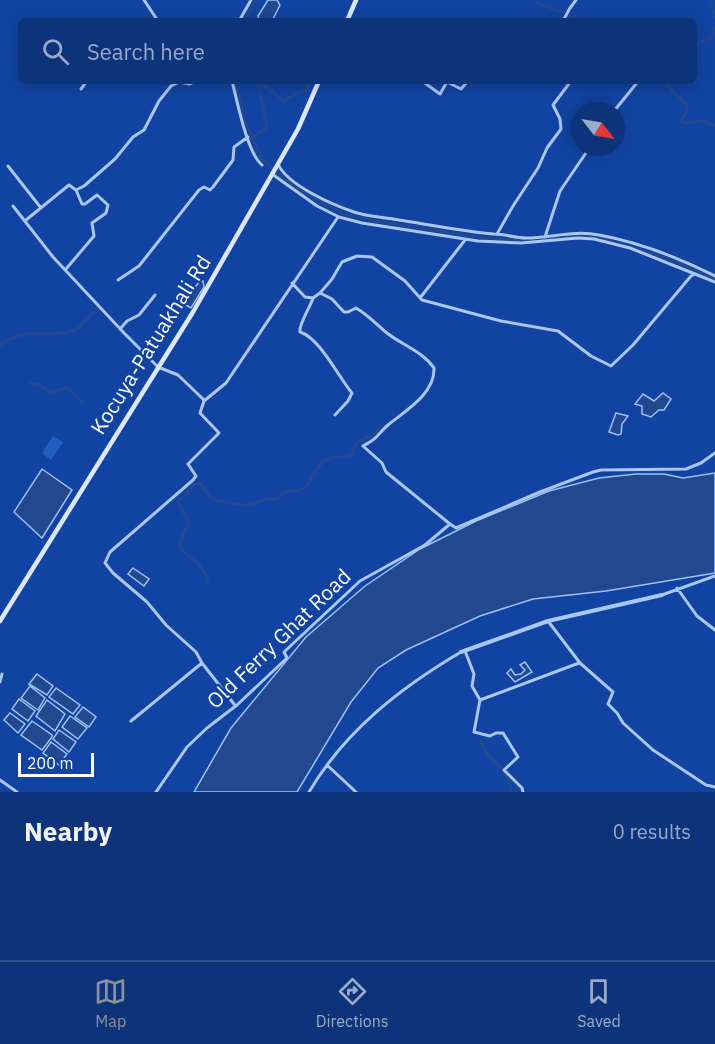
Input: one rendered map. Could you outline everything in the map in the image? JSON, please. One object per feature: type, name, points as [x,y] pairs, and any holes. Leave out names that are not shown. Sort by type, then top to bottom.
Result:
[{"type":"main road","points":[[348,18],[356,0]]},
{"type":"main road","name":"Kocuya-Patuakhali Rd","points":[[0,621],[194,312],[298,129],[318,84]]},
{"type":"street","points":[[144,0],[156,18]]},
{"type":"street","points":[[242,18],[251,0]]},
{"type":"street","points":[[565,18],[576,0]]},
{"type":"street","points":[[81,89],[85,84]]},
{"type":"street","points":[[76,190],[84,186],[118,156],[133,137],[144,130],[159,101],[175,84]]},
{"type":"street","points":[[233,84],[248,137],[262,165]]},
{"type":"street","points":[[426,84],[440,94],[446,84]]},
{"type":"street","points":[[451,84],[461,89],[465,84]]},
{"type":"street","points":[[497,234],[538,168],[547,148],[561,129],[560,119],[553,103],[569,84]]},
{"type":"street","points":[[621,102],[636,84]]},
{"type":"street","points":[[118,280],[139,266],[202,188],[211,189],[225,173],[233,159],[234,147],[248,137]]},
{"type":"street","points":[[545,237],[560,191],[584,156]]},
{"type":"street","points":[[278,165],[284,174],[298,184],[331,203],[355,213],[454,231],[524,238],[580,233],[598,234],[666,255],[715,276]]},
{"type":"street","points":[[8,166],[41,208]]},
{"type":"street","points":[[273,174],[310,202],[339,217],[371,225],[465,240],[521,243],[578,238],[594,239],[684,268],[715,282]]},
{"type":"street","points":[[26,220],[69,185],[76,190],[82,204],[97,195],[108,205],[106,213],[92,223],[94,236],[66,269]]},
{"type":"street","points":[[13,206],[26,220],[42,244],[120,329],[158,367],[178,375],[204,401]]},
{"type":"street","points":[[234,704],[196,652],[105,563],[110,552],[196,476],[188,464],[219,433],[200,414],[204,401],[226,383],[339,217]]},
{"type":"street","points":[[420,298],[465,240]]},
{"type":"street","points":[[292,283],[305,297],[313,298],[321,293],[342,262],[357,256],[372,257],[405,281],[420,298],[501,321],[558,331],[591,356],[611,366],[695,274]]},
{"type":"street","points":[[321,293],[332,299],[344,312],[356,308],[364,313],[434,368],[433,377],[414,405],[363,446],[387,472],[450,524]]},
{"type":"street","points":[[120,329],[127,321],[139,315],[155,295]]},
{"type":"street","points":[[313,298],[299,330],[308,335],[331,362],[341,375],[342,382],[352,393],[335,415]]},
{"type":"street","name":"Old Ferry Ghat Road","points":[[156,792],[187,747],[237,705],[287,658],[284,652],[360,581],[425,545],[450,524],[456,528],[540,492],[601,470],[686,469],[714,455]]},
{"type":"street","points":[[309,792],[327,764],[375,712],[410,684],[463,652],[548,621],[662,595],[715,576]]},
{"type":"street","points":[[677,588],[697,616],[715,630]]},
{"type":"street","points":[[548,621],[579,663],[613,692],[608,704],[623,723],[669,762],[706,785],[715,786]]},
{"type":"street","points":[[463,652],[474,674],[471,686],[480,700],[474,732],[490,736],[503,733],[518,757],[504,770],[522,788],[523,792]]},
{"type":"street","points":[[131,721],[202,663]]},
{"type":"street","points":[[480,700],[579,663]]},
{"type":"street","points":[[0,682],[2,674]]},
{"type":"street","points":[[327,764],[356,792]]},
{"type":"street","points":[[0,780],[17,792]]},
{"type":"shaded area","points":[[268,0],[277,0],[280,5],[274,18],[258,18]]},
{"type":"shaded area","points":[[203,281],[204,287],[191,308],[186,305],[186,300],[199,282]]},
{"type":"shaded area","points":[[663,393],[671,399],[664,410],[659,410],[651,417],[642,414],[642,406],[635,404],[643,394],[654,401]]},
{"type":"shaded area","points":[[616,413],[628,416],[622,424],[621,434],[618,435],[609,432]]},
{"type":"shaded area","points":[[53,436],[63,442],[51,460],[42,453]]},
{"type":"shaded area","points":[[42,469],[72,490],[42,538],[14,512]]},
{"type":"shaded area","points":[[715,473],[715,573],[606,591],[533,599],[480,616],[406,650],[378,668],[351,702],[297,792],[194,792],[231,728],[306,637],[365,586],[420,549],[476,521],[549,491],[599,478],[664,474],[683,478]]},
{"type":"shaded area","points":[[133,568],[149,579],[144,586],[128,574]]},
{"type":"shaded area","points":[[525,662],[532,672],[515,682],[507,673],[511,669],[515,675],[521,674],[525,670],[520,665]]},
{"type":"shaded area","points":[[37,674],[53,686],[47,695],[29,684]]},
{"type":"shaded area","points":[[30,686],[45,698],[38,710],[21,698]]},
{"type":"shaded area","points":[[56,688],[80,705],[73,714],[49,697]]},
{"type":"shaded area","points":[[19,699],[35,711],[28,721],[12,709]]},
{"type":"shaded area","points":[[47,700],[65,714],[55,731],[36,716]]},
{"type":"shaded area","points":[[83,707],[96,717],[89,727],[75,717]]},
{"type":"shaded area","points":[[10,713],[25,724],[18,733],[4,720]]},
{"type":"shaded area","points":[[70,716],[87,728],[78,739],[62,727]]},
{"type":"shaded area","points":[[32,721],[52,735],[42,750],[21,735]]},
{"type":"shaded area","points":[[59,730],[76,742],[69,752],[53,739]]},
{"type":"shaded area","points":[[51,742],[67,754],[59,765],[43,753]]},
{"type":"waterway","points":[[246,18],[256,0]]},
{"type":"waterway","points":[[713,0],[711,4],[715,17]]},
{"type":"waterway","points":[[537,3],[562,12]]},
{"type":"waterway","points":[[570,15],[578,18]]},
{"type":"waterway","points":[[697,44],[713,37],[715,27]]},
{"type":"waterway","points":[[237,84],[243,116],[262,159],[299,190],[344,214],[492,239],[530,240],[578,236],[602,238],[677,262],[715,279]]},
{"type":"waterway","points":[[258,84],[284,101],[295,94],[306,91],[309,84]]},
{"type":"waterway","points":[[252,139],[267,127],[258,84]]},
{"type":"waterway","points":[[668,84],[686,104],[687,110],[681,121],[683,123],[705,121],[715,126]]},
{"type":"waterway","points":[[0,345],[27,334],[69,332],[82,325],[99,310]]},
{"type":"waterway","points":[[30,383],[40,385],[51,393],[67,388],[83,402]]},
{"type":"waterway","points":[[208,583],[202,569],[185,553],[179,543],[189,523],[178,502],[193,485],[200,483],[211,498],[245,506],[268,499],[277,499],[287,491],[296,491],[306,487],[324,461],[334,457],[351,456],[358,443],[378,430]]},
{"type":"waterway","points":[[480,741],[487,754],[506,775],[511,792]]}]
